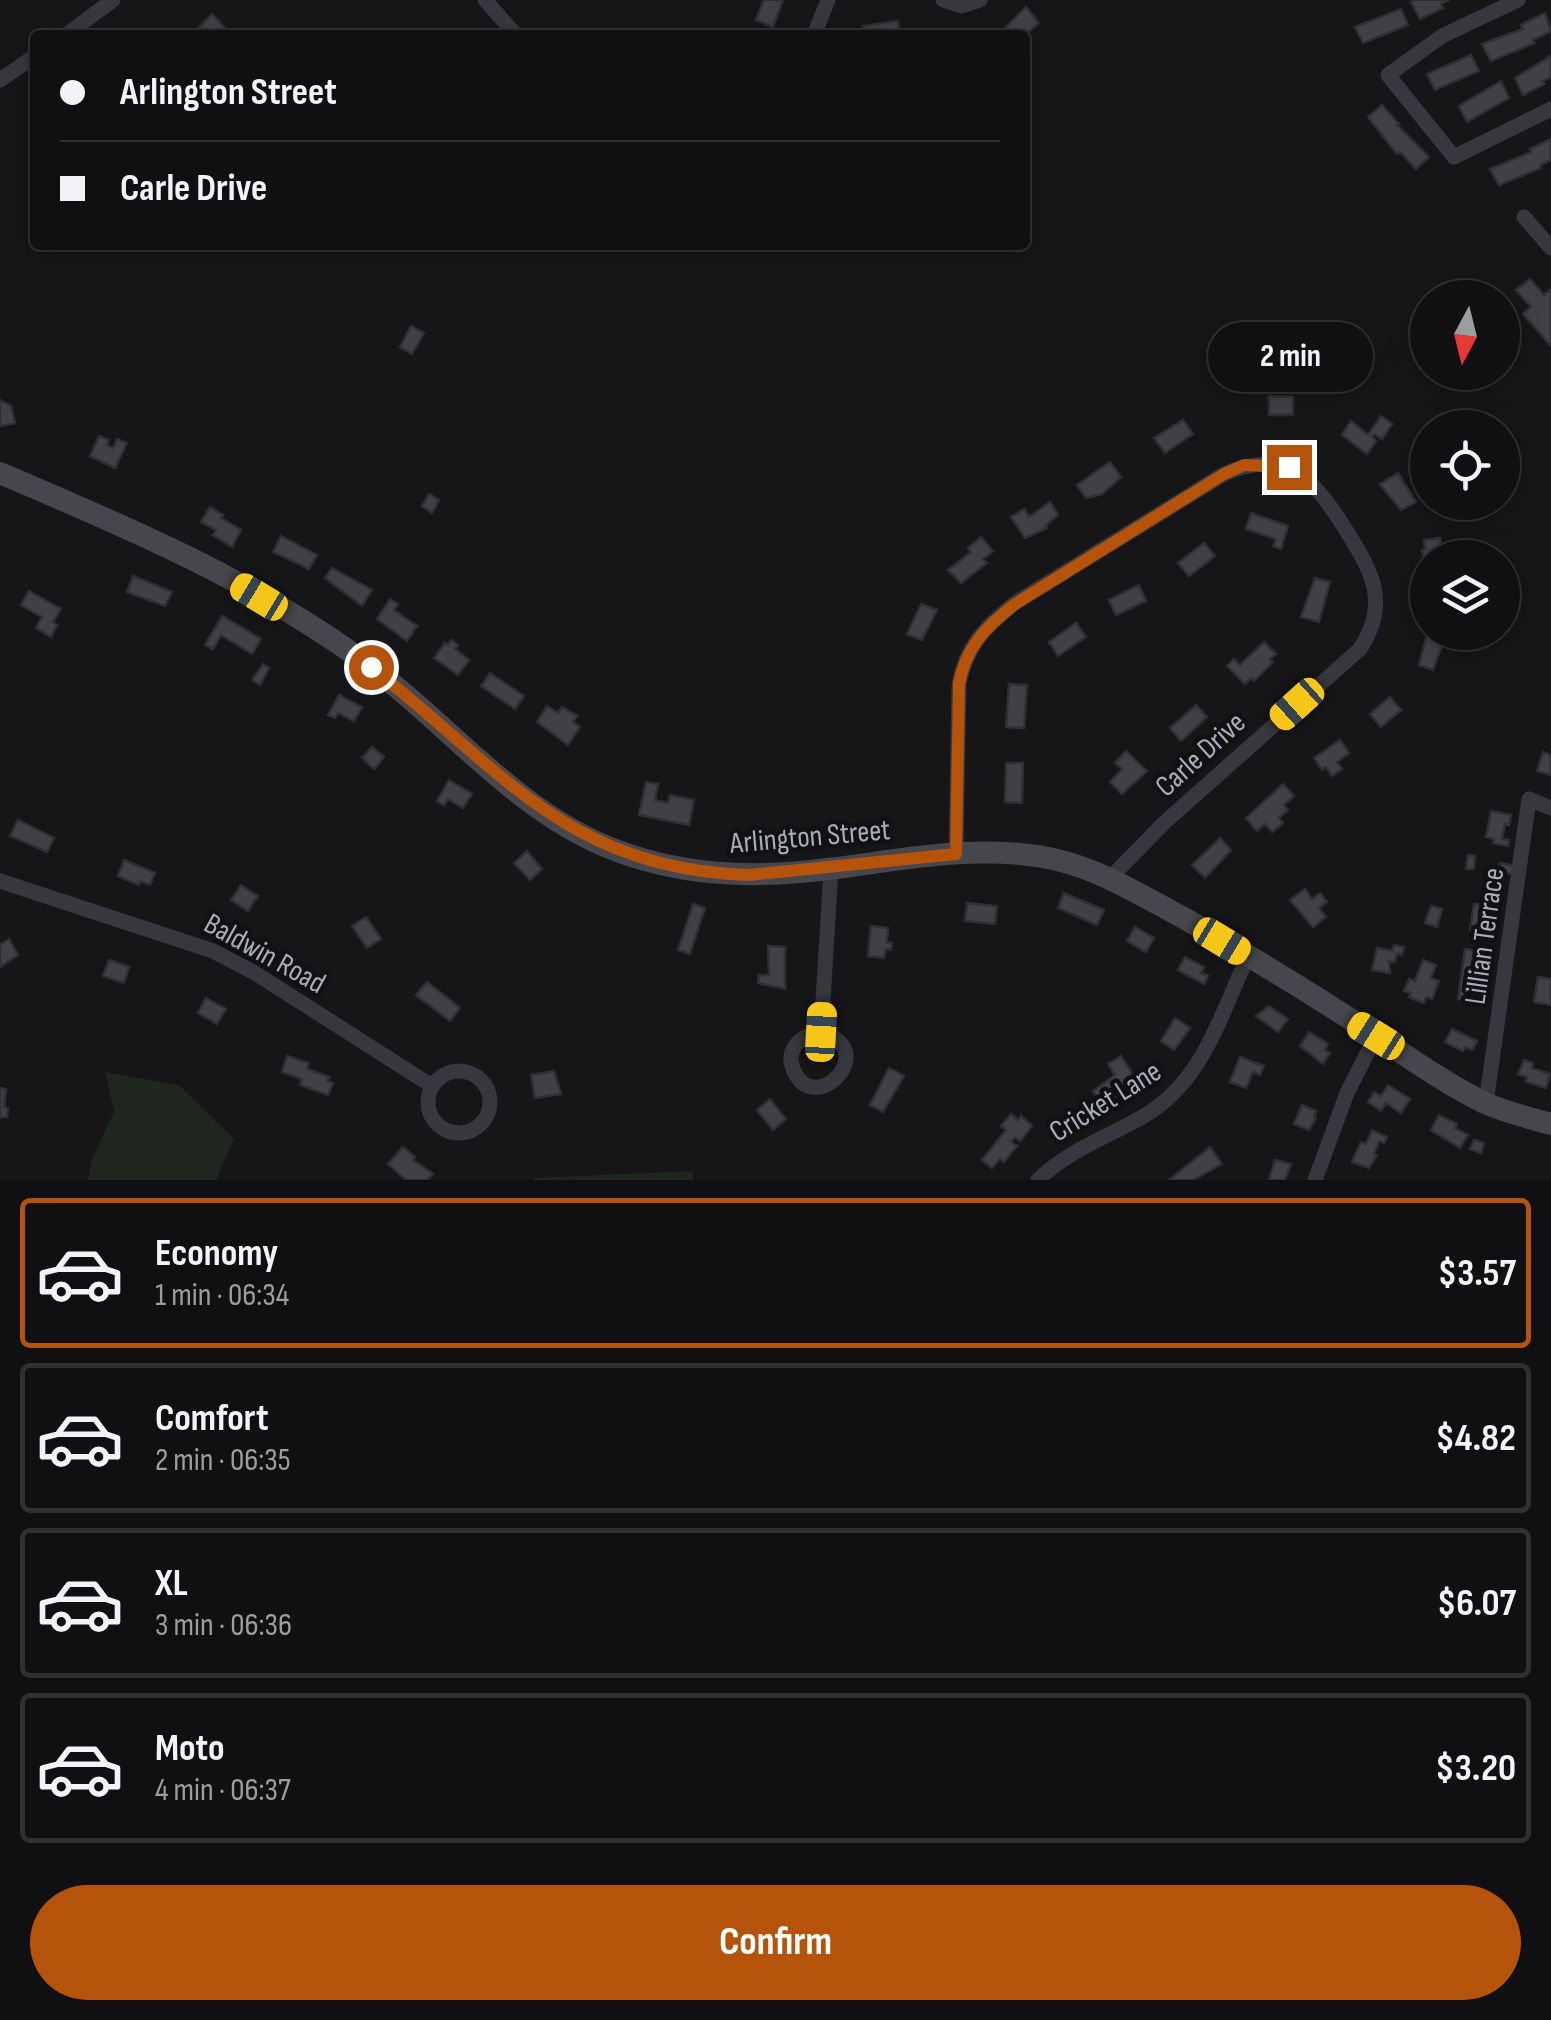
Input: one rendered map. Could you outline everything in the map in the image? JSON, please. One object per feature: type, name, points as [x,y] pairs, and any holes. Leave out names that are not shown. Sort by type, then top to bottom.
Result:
[{"type":"street","points":[[73,30],[113,0]]},
{"type":"street","points":[[485,0],[512,30]]},
{"type":"street","points":[[816,30],[828,0]]},
{"type":"street","points":[[943,0],[961,6],[980,0]]},
{"type":"street","points":[[1518,0],[1442,36],[1388,75],[1454,157],[1551,110]]},
{"type":"street","points":[[0,80],[30,59]]},
{"type":"street","points":[[1524,217],[1551,248]]},
{"type":"street","name":"Carle Drive","points":[[956,854],[959,684],[963,662],[981,634],[1015,604],[1224,474],[1244,465],[1289,467],[1306,476],[1322,492],[1368,567],[1376,590],[1371,632],[1360,650],[1165,822],[1109,879]]},
{"type":"street","name":"Arlington Street","points":[[2,477],[213,570],[338,643],[400,690],[518,793],[550,817],[592,839],[660,865],[721,874],[831,869],[877,860],[956,854],[1053,859],[1109,879],[1248,956],[1449,1084],[1486,1103],[1551,1124]]},
{"type":"street","name":"Lillian Terrace","points":[[1486,1103],[1529,799],[1551,808]]},
{"type":"street","points":[[821,1032],[831,869]]},
{"type":"street","name":"Baldwin Road","points":[[0,881],[184,939],[236,962],[432,1086]]},
{"type":"street","name":"Cricket Lane","points":[[1038,1180],[1082,1147],[1146,1115],[1182,1087],[1201,1059],[1248,956]]},
{"type":"street","points":[[1315,1180],[1347,1093],[1376,1036]]},
{"type":"street","points":[[456,1071],[475,1076],[490,1099],[486,1118],[469,1131],[458,1133],[439,1126],[428,1107],[432,1086],[456,1071]]},
{"type":"shaded area","points":[[105,1072],[179,1085],[234,1139],[216,1180],[88,1180],[92,1159],[114,1112]]},
{"type":"shaded area","points":[[693,1171],[693,1180],[533,1180],[535,1178]]},
{"type":"building","points":[[764,0],[783,0],[773,27],[756,20]]},
{"type":"building","points":[[1449,0],[1441,4],[1443,8],[1420,19],[1411,2]]},
{"type":"building","points":[[1026,7],[1039,23],[1030,31],[1003,30]]},
{"type":"building","points":[[1401,9],[1408,25],[1363,43],[1355,27]]},
{"type":"building","points":[[1545,13],[1551,31],[1533,40],[1535,43],[1491,61],[1482,44],[1523,29],[1521,25]]},
{"type":"building","points":[[212,14],[226,29],[225,30],[196,30]]},
{"type":"building","points":[[898,21],[899,30],[863,30],[863,26]]},
{"type":"building","points":[[1471,55],[1479,71],[1435,90],[1427,74]]},
{"type":"building","points":[[1551,56],[1551,77],[1523,95],[1515,78]]},
{"type":"building","points":[[1501,81],[1509,98],[1467,122],[1459,106]]},
{"type":"building","points":[[1382,105],[1429,157],[1416,169],[1400,152],[1397,154],[1368,117]]},
{"type":"building","points":[[1551,139],[1551,160],[1499,185],[1490,169]]},
{"type":"building","points":[[1530,279],[1544,295],[1551,289],[1551,346],[1523,314],[1531,307],[1520,295],[1520,287]]},
{"type":"building","points":[[411,326],[424,333],[412,354],[400,347]]},
{"type":"building","points":[[1269,396],[1293,397],[1293,415],[1269,415]]},
{"type":"building","points":[[0,400],[11,406],[15,423],[0,426]]},
{"type":"building","points":[[1381,416],[1392,424],[1382,439],[1374,434],[1376,441],[1367,454],[1342,435],[1351,421],[1368,435]]},
{"type":"building","points":[[1183,420],[1193,434],[1165,453],[1154,438]]},
{"type":"building","points":[[99,436],[109,440],[107,445],[113,448],[117,439],[127,443],[115,468],[90,456]]},
{"type":"building","points":[[1110,462],[1121,477],[1102,494],[1086,498],[1077,485]]},
{"type":"building","points":[[1398,473],[1410,492],[1410,505],[1401,510],[1380,484]]},
{"type":"building","points":[[429,494],[439,500],[432,513],[422,506]]},
{"type":"building","points":[[1050,502],[1058,515],[1047,528],[1025,538],[1011,517],[1024,509],[1029,517]]},
{"type":"building","points":[[210,507],[241,530],[232,547],[213,535],[216,530],[201,522]]},
{"type":"building","points":[[1251,513],[1288,526],[1281,549],[1273,546],[1276,539],[1246,529]]},
{"type":"building","points":[[281,536],[317,555],[309,569],[273,552]]},
{"type":"building","points":[[981,537],[993,551],[983,559],[987,563],[961,583],[948,570],[971,552],[968,548]]},
{"type":"building","points":[[1204,543],[1215,556],[1189,576],[1178,563]]},
{"type":"building","points":[[332,568],[372,590],[362,606],[325,578]]},
{"type":"building","points":[[133,576],[172,592],[165,606],[127,592]]},
{"type":"building","points":[[1315,578],[1330,582],[1319,622],[1301,617]]},
{"type":"building","points":[[1139,585],[1146,601],[1116,615],[1109,600]]},
{"type":"building","points":[[29,591],[61,609],[53,622],[57,625],[51,637],[36,628],[42,617],[21,605]]},
{"type":"building","points":[[390,599],[398,604],[394,610],[417,626],[407,641],[377,619]]},
{"type":"building","points":[[921,604],[937,610],[922,640],[907,634]]},
{"type":"building","points":[[222,616],[261,639],[252,654],[221,635],[213,649],[205,645]]},
{"type":"building","points":[[1076,623],[1086,637],[1058,656],[1049,642]]},
{"type":"building","points":[[451,640],[458,645],[455,649],[469,660],[458,675],[434,658]]},
{"type":"building","points":[[1264,642],[1276,654],[1270,659],[1273,662],[1254,681],[1251,678],[1245,684],[1227,666],[1234,659],[1240,665]]},
{"type":"building","points":[[1423,650],[1440,650],[1433,670],[1419,665]]},
{"type":"building","points":[[263,664],[269,668],[260,685],[252,680]]},
{"type":"building","points":[[490,673],[524,696],[515,709],[481,686]]},
{"type":"building","points":[[1009,684],[1027,685],[1024,728],[1006,727]]},
{"type":"building","points":[[339,695],[362,707],[354,721],[338,713],[335,718],[328,715]]},
{"type":"building","points":[[1390,697],[1401,710],[1381,727],[1370,714]]},
{"type":"building","points":[[1196,705],[1207,717],[1181,741],[1170,728]]},
{"type":"building","points":[[547,706],[558,713],[562,707],[577,716],[573,722],[580,727],[568,745],[537,722]]},
{"type":"building","points":[[1340,740],[1349,753],[1337,762],[1342,769],[1332,776],[1314,758]]},
{"type":"building","points":[[372,747],[384,757],[374,769],[362,758]]},
{"type":"building","points":[[1126,751],[1147,771],[1122,794],[1110,782],[1122,769],[1115,763]]},
{"type":"building","points":[[1543,752],[1551,755],[1551,775],[1537,771]]},
{"type":"building","points":[[1006,763],[1023,763],[1022,803],[1005,802]]},
{"type":"building","points":[[449,780],[472,794],[463,808],[448,799],[444,806],[437,801]]},
{"type":"building","points":[[646,782],[658,784],[655,800],[668,803],[670,795],[694,800],[689,825],[639,815]]},
{"type":"building","points":[[1283,784],[1294,796],[1284,805],[1288,810],[1279,818],[1283,823],[1272,832],[1265,824],[1257,831],[1246,818]]},
{"type":"building","points":[[1491,811],[1511,815],[1502,839],[1509,840],[1508,846],[1486,837]]},
{"type":"building","points":[[18,820],[54,838],[47,852],[10,836]]},
{"type":"building","points":[[1220,838],[1231,850],[1205,878],[1192,865]]},
{"type":"building","points":[[527,851],[542,869],[530,880],[514,863]]},
{"type":"building","points":[[1468,855],[1475,856],[1474,869],[1466,869]]},
{"type":"building","points":[[124,860],[155,873],[150,885],[118,876]]},
{"type":"building","points":[[1500,863],[1515,866],[1514,874],[1499,872]]},
{"type":"building","points":[[241,885],[258,896],[248,911],[231,900]]},
{"type":"building","points":[[1305,889],[1312,899],[1320,893],[1327,902],[1319,908],[1326,917],[1313,927],[1290,900]]},
{"type":"building","points":[[1064,893],[1104,910],[1097,925],[1058,908]]},
{"type":"building","points":[[967,903],[997,906],[995,924],[965,921]]},
{"type":"building","points":[[693,904],[705,908],[690,954],[678,950]]},
{"type":"building","points":[[1474,904],[1491,906],[1487,933],[1470,930]]},
{"type":"building","points":[[1431,906],[1442,909],[1437,927],[1425,923]]},
{"type":"building","points":[[366,917],[381,939],[367,948],[352,926]]},
{"type":"building","points":[[871,926],[888,928],[887,943],[892,943],[884,958],[868,956]]},
{"type":"building","points":[[1135,927],[1154,938],[1146,952],[1127,941]]},
{"type":"building","points":[[9,939],[18,955],[0,967],[0,945]]},
{"type":"building","points":[[1394,945],[1404,947],[1395,962],[1389,961],[1390,973],[1372,970],[1377,948],[1392,951]]},
{"type":"building","points":[[768,946],[785,947],[785,989],[758,983],[759,975],[769,975]]},
{"type":"building","points":[[1465,949],[1486,952],[1479,1002],[1458,999]]},
{"type":"building","points":[[1185,957],[1204,967],[1201,973],[1208,976],[1204,984],[1178,970]]},
{"type":"building","points":[[109,960],[129,967],[124,983],[103,976]]},
{"type":"building","points":[[1423,960],[1436,965],[1431,978],[1439,981],[1432,999],[1426,997],[1424,1003],[1404,991],[1409,979],[1415,981]]},
{"type":"building","points":[[1538,977],[1551,979],[1551,1005],[1534,1002]]},
{"type":"building","points":[[427,982],[460,1008],[450,1021],[416,995]]},
{"type":"building","points":[[206,998],[226,1009],[217,1024],[198,1013]]},
{"type":"building","points":[[1269,1006],[1288,1019],[1278,1032],[1256,1016]]},
{"type":"building","points":[[1175,1018],[1190,1028],[1174,1050],[1161,1041]]},
{"type":"building","points":[[1452,1029],[1477,1041],[1472,1050],[1465,1047],[1463,1051],[1445,1042]]},
{"type":"building","points":[[1309,1032],[1328,1044],[1325,1050],[1330,1053],[1323,1064],[1300,1046]]},
{"type":"building","points":[[287,1056],[309,1063],[307,1069],[329,1077],[327,1081],[333,1083],[328,1095],[300,1085],[302,1079],[282,1072]]},
{"type":"building","points":[[1121,1056],[1138,1082],[1102,1104],[1093,1091],[1115,1075],[1108,1064]]},
{"type":"building","points":[[1240,1057],[1264,1066],[1260,1075],[1253,1072],[1246,1088],[1230,1082]]},
{"type":"building","points":[[1524,1060],[1533,1063],[1532,1068],[1550,1074],[1546,1088],[1526,1082],[1527,1077],[1518,1074]]},
{"type":"building","points":[[889,1068],[904,1076],[883,1112],[870,1105]]},
{"type":"building","points":[[554,1071],[561,1094],[535,1098],[531,1075]]},
{"type":"building","points":[[1388,1085],[1410,1099],[1401,1113],[1386,1103],[1381,1111],[1368,1102],[1374,1092],[1381,1096]]},
{"type":"building","points":[[0,1088],[6,1089],[7,1117],[0,1117]]},
{"type":"building","points":[[770,1099],[786,1119],[773,1130],[757,1110]]},
{"type":"building","points":[[1302,1105],[1316,1111],[1309,1130],[1294,1124]]},
{"type":"building","points":[[1011,1114],[1018,1120],[1021,1116],[1032,1126],[1020,1141],[1015,1137],[1011,1142],[1017,1146],[1004,1162],[1000,1159],[992,1168],[982,1160],[1006,1130],[1001,1126]]},
{"type":"building","points":[[1439,1115],[1468,1135],[1460,1148],[1431,1130]]},
{"type":"building","points":[[1372,1130],[1387,1137],[1384,1143],[1379,1141],[1369,1168],[1352,1162]]},
{"type":"building","points":[[1474,1140],[1484,1143],[1481,1153],[1470,1149]]},
{"type":"building","points":[[403,1147],[433,1174],[427,1180],[406,1180],[388,1164]]},
{"type":"building","points":[[1210,1147],[1222,1164],[1193,1180],[1169,1180]]},
{"type":"building","points":[[1275,1160],[1291,1164],[1285,1180],[1269,1180]]},
{"type":"route","points":[[371,667],[550,817],[606,846],[660,865],[749,875],[956,854],[959,684],[963,662],[989,624],[1224,474],[1244,465],[1289,467]]}]
